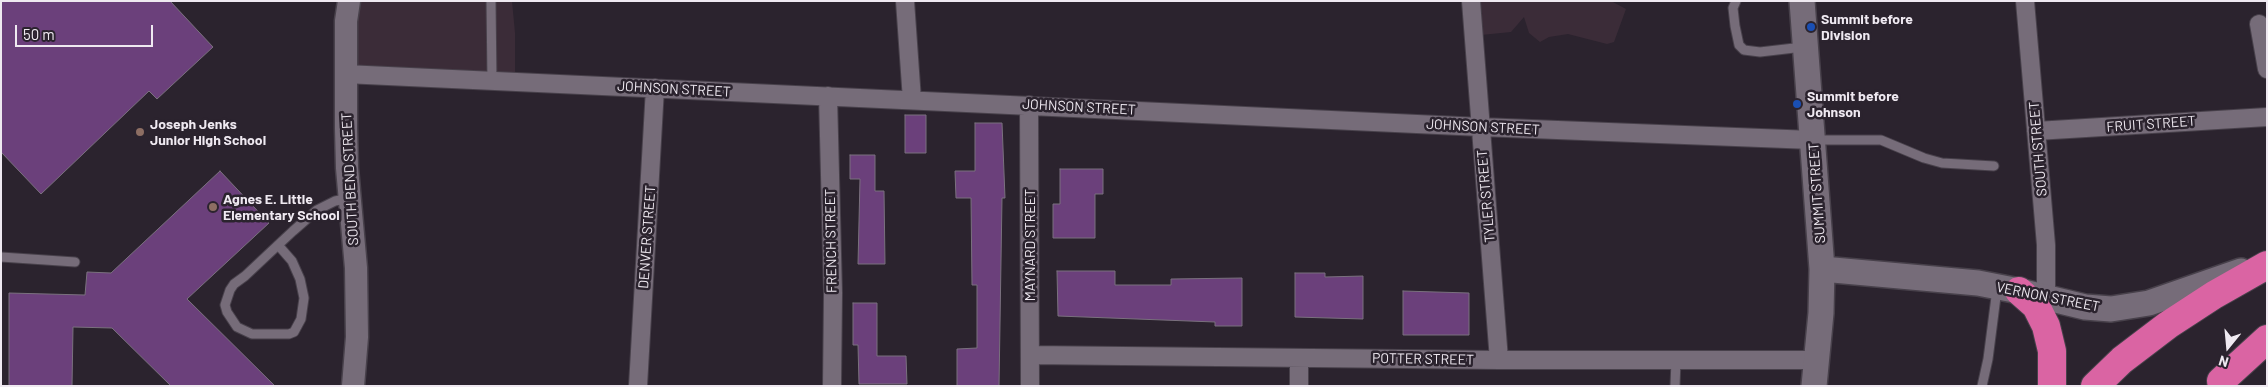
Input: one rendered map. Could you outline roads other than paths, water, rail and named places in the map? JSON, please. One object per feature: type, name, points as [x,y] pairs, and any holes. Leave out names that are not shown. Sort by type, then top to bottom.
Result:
[{"type":"highway","points":[[2095,386],[2122,360],[2168,324],[2267,263]]},
{"type":"highway","points":[[2008,288],[2036,306],[2046,326],[2052,352],[2052,386]]},
{"type":"highway","points":[[2217,383],[2267,339]]},
{"type":"highway","points":[[2217,383],[2267,354]]},
{"type":"main road","name":"SUMMIT STREET","points":[[1802,1],[1822,269],[1821,312],[1814,386]]},
{"type":"main road","name":"VERNON STREET","points":[[1822,269],[2008,288],[2097,308],[2138,306],[2267,263]]},
{"type":"street","name":"SOUTH BEND STREET","points":[[349,1],[345,74],[350,198],[356,268],[357,337],[353,386]]},
{"type":"street","points":[[905,1],[912,100]]},
{"type":"street","name":"TYLER STREET","points":[[1472,1],[1500,360]]},
{"type":"street","name":"SOUTH STREET","points":[[2025,1],[2046,245],[2046,298]]},
{"type":"street","points":[[2259,24],[2267,69]]},
{"type":"street","name":"JOHNSON STREET","points":[[345,74],[1481,127],[1812,140]]},
{"type":"street","name":"DENVER STREET","points":[[638,386],[655,88]]},
{"type":"street","name":"FRENCH STREET","points":[[828,96],[833,292],[832,386]]},
{"type":"street","name":"MAYNARD STREET","points":[[1029,105],[1030,386]]},
{"type":"street","name":"FRUIT STREET","points":[[2036,131],[2267,117]]},
{"type":"street","name":"POTTER STREET","points":[[1030,355],[1500,360],[1817,360]]},
{"type":"street","points":[[1299,358],[1299,386]]},
{"type":"lane","points":[[491,1],[492,81]]},
{"type":"lane","points":[[1736,1],[1733,8],[1735,26],[1739,45],[1744,50],[1760,52],[1806,47]]},
{"type":"lane","points":[[1812,140],[1881,140],[1924,158],[1942,163],[1994,166]]},
{"type":"lane","points":[[278,245],[292,261],[300,279],[304,298],[301,319],[294,332],[289,334],[252,334],[237,327],[225,305],[226,298],[234,284],[317,210],[335,201],[350,198]]},
{"type":"lane","points":[[1,257],[75,262]]},
{"type":"lane","points":[[1982,386],[2008,288]]},
{"type":"lane","points":[[1675,386],[1676,360]]},
{"type":"place","name":"Summit before Division","points":[[1811,27]]},
{"type":"place","name":"Summit before Johnson","points":[[1797,104]]},
{"type":"place","name":"Joseph Jenks Junior High School","points":[[140,132]]},
{"type":"place","name":"Agnes E. Little Elementary School","points":[[213,207]]}]
